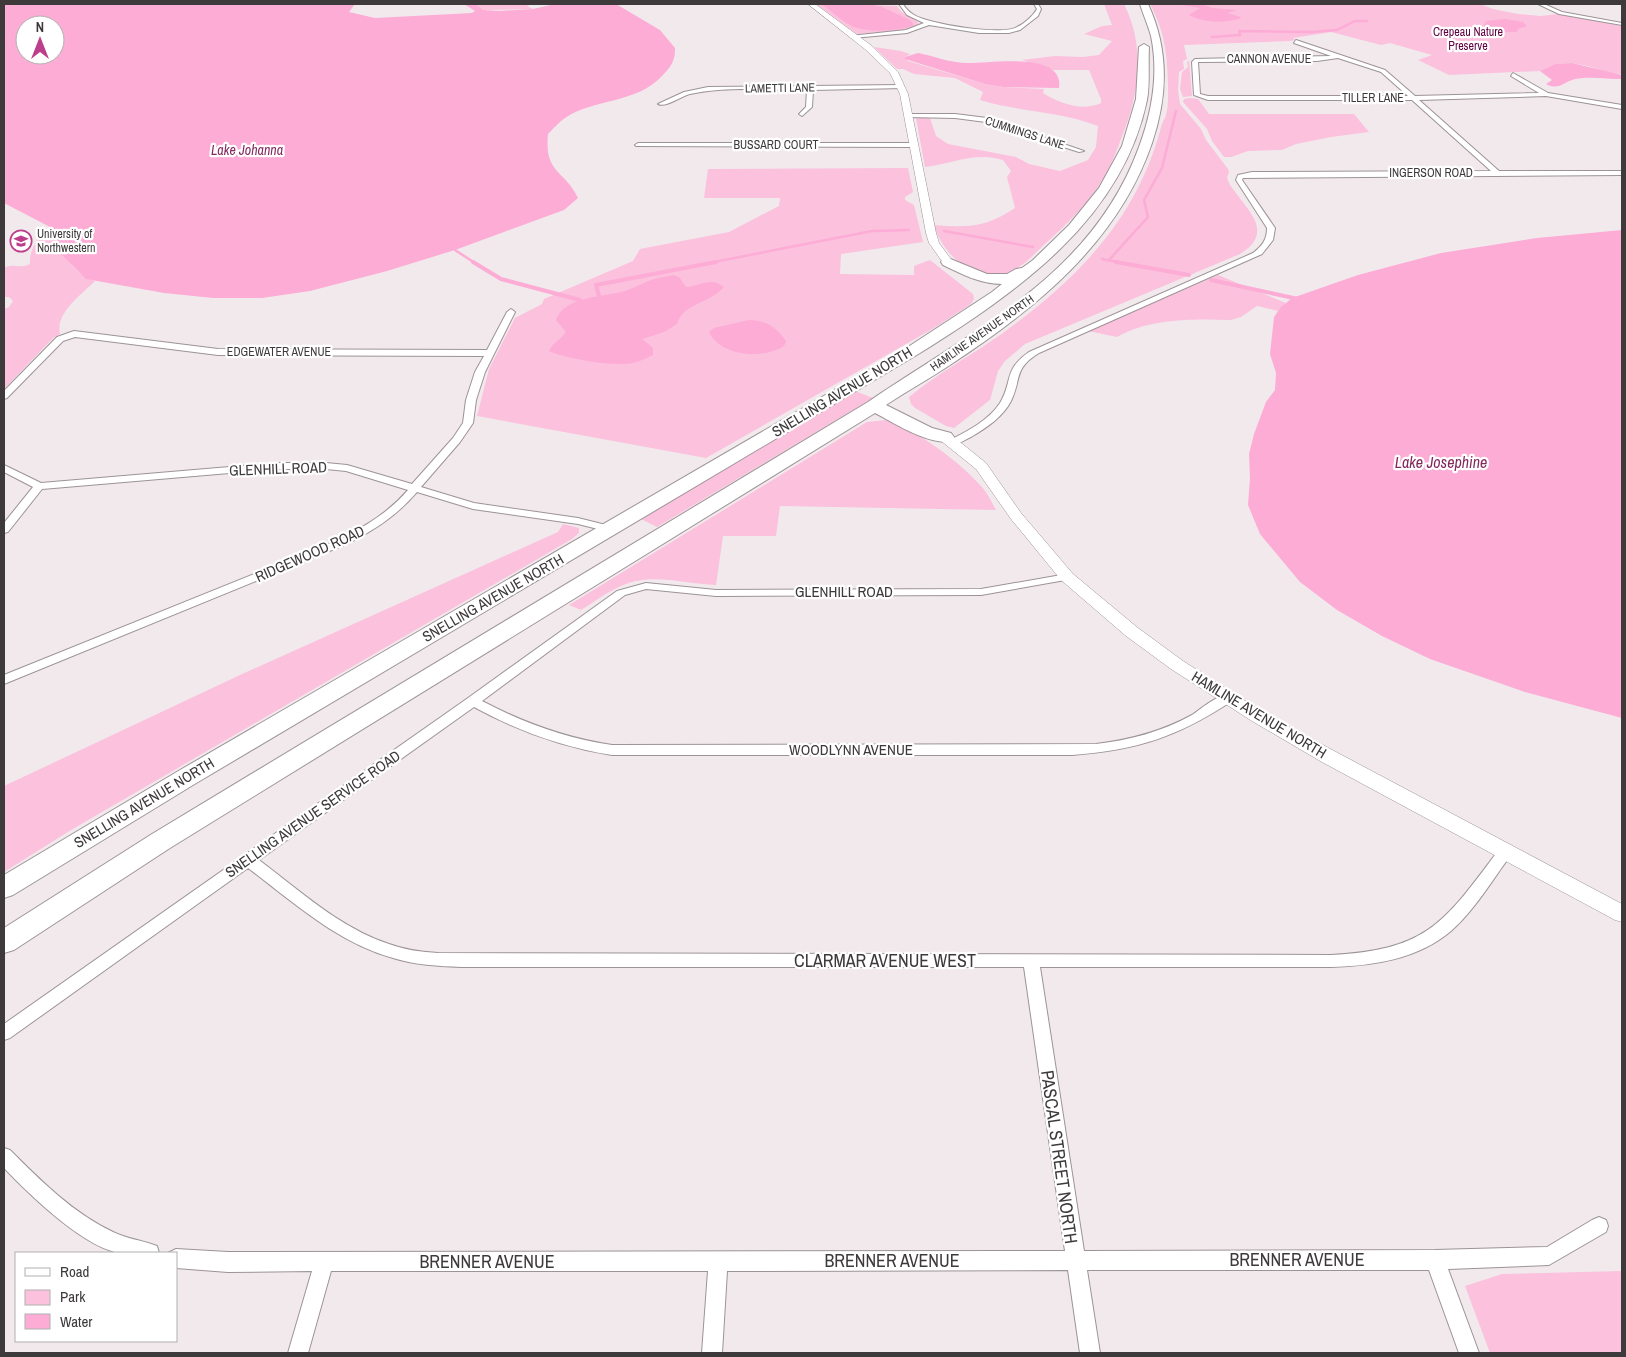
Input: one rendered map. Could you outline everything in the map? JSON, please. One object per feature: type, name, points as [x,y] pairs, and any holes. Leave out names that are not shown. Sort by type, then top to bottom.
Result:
[{"type":"highway","name":"HAMLINE AVENUE NORTH","points":[[898,390],[987,333],[1040,292],[1087,247],[1116,210],[1136,173],[1149,137],[1159,97],[1160,50],[1144,4]]},
{"type":"highway","name":"HAMLINE AVENUE NORTH","points":[[981,306],[1000,294],[1051,251],[1093,207],[1115,174],[1137,119],[1144,89],[1146,64],[1141,32]]},
{"type":"highway","points":[[948,262],[976,276],[989,280],[1003,280],[1016,276],[1051,251]]},
{"type":"highway","points":[[948,262],[948,266],[952,270],[980,290],[985,298],[981,306]]},
{"type":"highway","name":"SNELLING AVENUE NORTH","points":[[4,888],[192,774],[923,344],[981,306]]},
{"type":"highway","name":"SNELLING AVENUE NORTH","points":[[4,942],[131,860],[898,390]]},
{"type":"highway","points":[[898,390],[900,401],[906,408],[939,428],[949,440]]},
{"type":"highway","points":[[874,406],[926,432],[949,440]]},
{"type":"highway","points":[[582,584],[614,554],[622,541],[620,535],[610,529]]},
{"type":"street","points":[[811,4],[883,60],[894,72],[902,87],[931,233],[934,243],[948,262]]},
{"type":"street","points":[[901,4],[903,10],[907,13],[929,23],[988,32],[1018,29],[1036,15],[1039,8],[1036,4]]},
{"type":"street","points":[[1540,4],[1561,13],[1622,24]]},
{"type":"street","points":[[853,36],[907,31],[929,23]]},
{"type":"street","points":[[1296,42],[1384,71],[1497,173]]},
{"type":"street","name":"CANNON AVENUE","points":[[1200,97],[1197,95],[1195,62],[1197,60],[1310,60],[1340,56]]},
{"type":"street","points":[[1513,74],[1546,94],[1622,108]]},
{"type":"street","name":"LAMETTI LANE","points":[[661,104],[686,93],[708,89],[902,87]]},
{"type":"street","points":[[802,114],[809,107],[810,88]]},
{"type":"street","name":"TILLER LANE","points":[[1200,97],[1413,98],[1546,94]]},
{"type":"street","points":[[1606,105],[1622,99]]},
{"type":"street","name":"CUMMINGS LANE","points":[[908,116],[955,116],[987,120],[1081,151]]},
{"type":"street","name":"BUSSARD COURT","points":[[638,145],[914,145]]},
{"type":"street","name":"INGERSON ROAD","points":[[949,440],[984,425],[996,413],[1007,399],[1014,373],[1019,365],[1036,351],[1256,255],[1263,249],[1271,237],[1271,228],[1239,180],[1240,176],[1252,174],[1622,173]]},
{"type":"street","name":"RIDGEWOOD ROAD","points":[[4,680],[345,541],[374,526],[416,489],[468,423],[471,400],[480,372],[511,312]]},
{"type":"street","name":"EDGEWATER AVENUE","points":[[4,396],[60,339],[70,334],[84,334],[151,345],[218,352],[490,353]]},
{"type":"street","name":"HAMLINE AVENUE NORTH","points":[[949,440],[981,466],[1016,516],[1067,577],[1132,632],[1228,698],[1329,756],[1622,914]]},
{"type":"street","name":"GLENHILL ROAD","points":[[39,486],[302,465],[347,468],[473,506],[578,521],[610,529]]},
{"type":"street","points":[[4,468],[39,486],[4,530]]},
{"type":"street","name":"GLENHILL ROAD","points":[[621,593],[646,586],[716,593],[981,592],[1067,577]]},
{"type":"street","name":"SNELLING AVENUE SERVICE ROAD","points":[[4,1033],[473,702],[621,593]]},
{"type":"street","name":"WOODLYNN AVENUE","points":[[473,702],[506,720],[545,736],[580,746],[612,750],[1072,750],[1112,748],[1156,738],[1180,728],[1228,698]]},
{"type":"street","name":"CLARMAR AVENUE WEST","points":[[248,860],[344,929],[373,945],[400,954],[430,960],[1331,961],[1377,957],[1402,950],[1426,939],[1445,926],[1461,910],[1506,851]]},
{"type":"street","name":"PASCAL STREET NORTH","points":[[1031,961],[1074,1260],[1090,1353]]},
{"type":"street","points":[[4,1156],[44,1196],[72,1220],[104,1238],[147,1252]]},
{"type":"street","name":"BRENNER AVENUE","points":[[178,1258],[228,1262],[1435,1260],[1549,1256],[1599,1226]]},
{"type":"street","points":[[1435,1260],[1469,1353]]},
{"type":"street","points":[[298,1353],[324,1262]]},
{"type":"street","points":[[712,1353],[718,1262]]},
{"type":"green space","points":[[476,4],[532,4],[527,6],[533,9],[483,10]]},
{"type":"green space","points":[[816,4],[821,4],[832,11],[908,20],[873,5],[897,6],[919,24],[904,30],[857,34]]},
{"type":"green space","points":[[1104,4],[1124,4],[1131,21],[1137,54],[1138,72],[1136,89],[1114,158],[1098,187],[1080,209],[1023,264],[1013,271],[996,276],[984,275],[973,271],[962,265],[944,247],[934,225],[977,225],[995,219],[1015,208],[1007,177],[1011,171],[1003,160],[983,157],[973,157],[925,167],[916,118],[930,118],[936,136],[948,144],[1016,157],[1029,164],[1060,171],[1088,160],[1096,147],[1098,126],[1069,117],[980,100],[983,92],[955,78],[914,74],[903,69],[897,69],[874,47],[910,54],[905,57],[908,61],[985,84],[1044,89],[1043,93],[1063,103],[1086,107],[1094,106],[1101,103],[1101,99],[1089,70],[1053,70],[1022,60],[1055,56],[1083,57],[1099,55],[1112,41],[1084,34],[1102,26],[1112,25]]},
{"type":"green space","name":"Crepeau Nature Preserve","points":[[1150,4],[1480,4],[1493,9],[1518,14],[1541,16],[1558,14],[1622,26],[1622,74],[1610,73],[1572,63],[1555,64],[1540,71],[1449,75],[1418,60],[1432,55],[1390,43],[1381,45],[1331,32],[1293,38],[1295,40],[1290,41],[1184,45],[1187,59],[1183,61],[1184,69],[1179,72],[1178,90],[1180,104],[1201,129],[1206,140],[1228,169],[1227,178],[1230,185],[1255,221],[1256,237],[1251,246],[1240,254],[1025,344],[1005,361],[998,371],[990,400],[954,428],[946,426],[915,408],[911,404],[909,397],[1003,333],[1055,291],[1100,246],[1119,220],[1135,193],[1149,163],[1168,105],[1166,52],[1159,24]]},
{"type":"green space","points":[[1189,61],[1192,96],[1183,97],[1180,89],[1182,72],[1188,67],[1187,62]]},
{"type":"green space","points":[[1184,99],[1198,99],[1209,114],[1354,114],[1369,132],[1296,144],[1282,150],[1248,151],[1231,157],[1224,157],[1212,141],[1207,129],[1183,102]]},
{"type":"green space","points":[[908,168],[913,192],[905,197],[905,200],[914,205],[923,242],[841,254],[840,274],[914,275],[914,266],[930,260],[973,294],[974,299],[971,304],[934,328],[706,458],[477,416],[489,369],[515,318],[542,304],[544,299],[633,261],[640,249],[729,232],[779,206],[780,198],[704,198],[708,169]]},
{"type":"green space","points":[[51,230],[63,253],[74,268],[87,278],[95,281],[76,298],[65,312],[59,326],[60,334],[53,338],[4,389],[4,309],[9,307],[13,301],[9,297],[4,297],[4,268],[30,264],[31,253],[38,239]]},
{"type":"green space","points":[[1218,275],[1286,303],[1278,311],[1257,306],[1241,317],[1231,320],[1187,320],[1158,323],[1144,326],[1117,337],[1088,331]]},
{"type":"green space","points":[[855,391],[873,398],[657,527],[641,519]]},
{"type":"green space","points":[[887,420],[912,431],[951,458],[982,487],[996,510],[780,506],[776,536],[723,536],[716,585],[656,579],[644,580],[616,588],[581,610],[569,605],[867,422]]},
{"type":"green space","points":[[563,524],[579,528],[579,533],[572,539],[71,830],[4,872],[4,786],[240,675],[558,532]]},
{"type":"green space","points":[[1622,1271],[1622,1353],[1490,1353],[1465,1286],[1502,1274]]},
{"type":"water","name":"Lake Johanna","points":[[4,4],[355,4],[349,12],[375,18],[472,13],[475,11],[464,4],[476,4],[483,10],[499,11],[533,9],[555,4],[616,4],[660,30],[675,48],[674,60],[671,65],[653,84],[628,96],[577,112],[563,120],[548,134],[549,157],[552,164],[567,181],[578,198],[564,210],[455,250],[387,271],[310,291],[262,298],[213,298],[164,293],[86,279],[61,254],[59,243],[50,227],[4,203]]},
{"type":"water","points":[[821,4],[869,4],[882,7],[908,19],[913,23],[913,26],[883,31],[861,29],[845,22]]},
{"type":"water","points":[[1176,4],[1202,4],[1212,8],[1237,10],[1227,13],[1241,17],[1226,21],[1207,21],[1189,15],[1200,8]]},
{"type":"water","points":[[1505,19],[1523,22],[1527,26],[1518,29],[1517,32],[1499,32],[1485,29],[1486,21]]},
{"type":"water","points":[[918,53],[961,63],[1006,61],[1038,64],[1050,68],[1058,76],[1059,88],[1003,87],[985,84],[905,59],[905,57]]},
{"type":"water","points":[[1572,63],[1622,75],[1622,79],[1575,79],[1554,87],[1546,84],[1552,80],[1540,71],[1555,64]]},
{"type":"water","name":"Lake Josephine","points":[[1622,230],[1622,718],[1525,692],[1430,659],[1382,636],[1337,610],[1300,582],[1260,534],[1248,505],[1249,454],[1266,402],[1275,390],[1276,373],[1270,354],[1274,317],[1281,307],[1292,298],[1358,275],[1441,253],[1537,238]]},
{"type":"water","points":[[673,275],[679,277],[686,287],[705,282],[714,282],[724,287],[718,293],[685,312],[677,324],[664,332],[642,339],[653,348],[653,355],[627,364],[615,364],[575,358],[549,351],[566,332],[556,320],[560,312],[567,306],[586,299],[625,291],[654,279]]},
{"type":"water","points":[[749,320],[760,321],[774,328],[786,341],[784,346],[765,353],[754,354],[732,351],[722,346],[709,332],[714,328]]},
{"type":"waterway","points":[[1212,37],[1240,35],[1239,31],[1311,32],[1337,30],[1355,21],[1367,21]]},
{"type":"waterway","points":[[1109,260],[1148,217],[1144,200],[1162,168],[1176,111]]},
{"type":"waterway","points":[[709,263],[872,231],[909,230]]},
{"type":"waterway","points":[[944,231],[1033,247]]},
{"type":"waterway","points":[[455,250],[475,263]]},
{"type":"waterway","points":[[1102,259],[1123,263]]},
{"type":"waterway","points":[[473,262],[501,279],[580,300]]},
{"type":"waterway","points":[[599,296],[596,285],[716,262]]},
{"type":"waterway","points":[[1116,262],[1189,275]]},
{"type":"waterway","points":[[1211,280],[1298,299]]},
{"type":"place","name":"University of Northwestern","points":[[21,241]]}]
